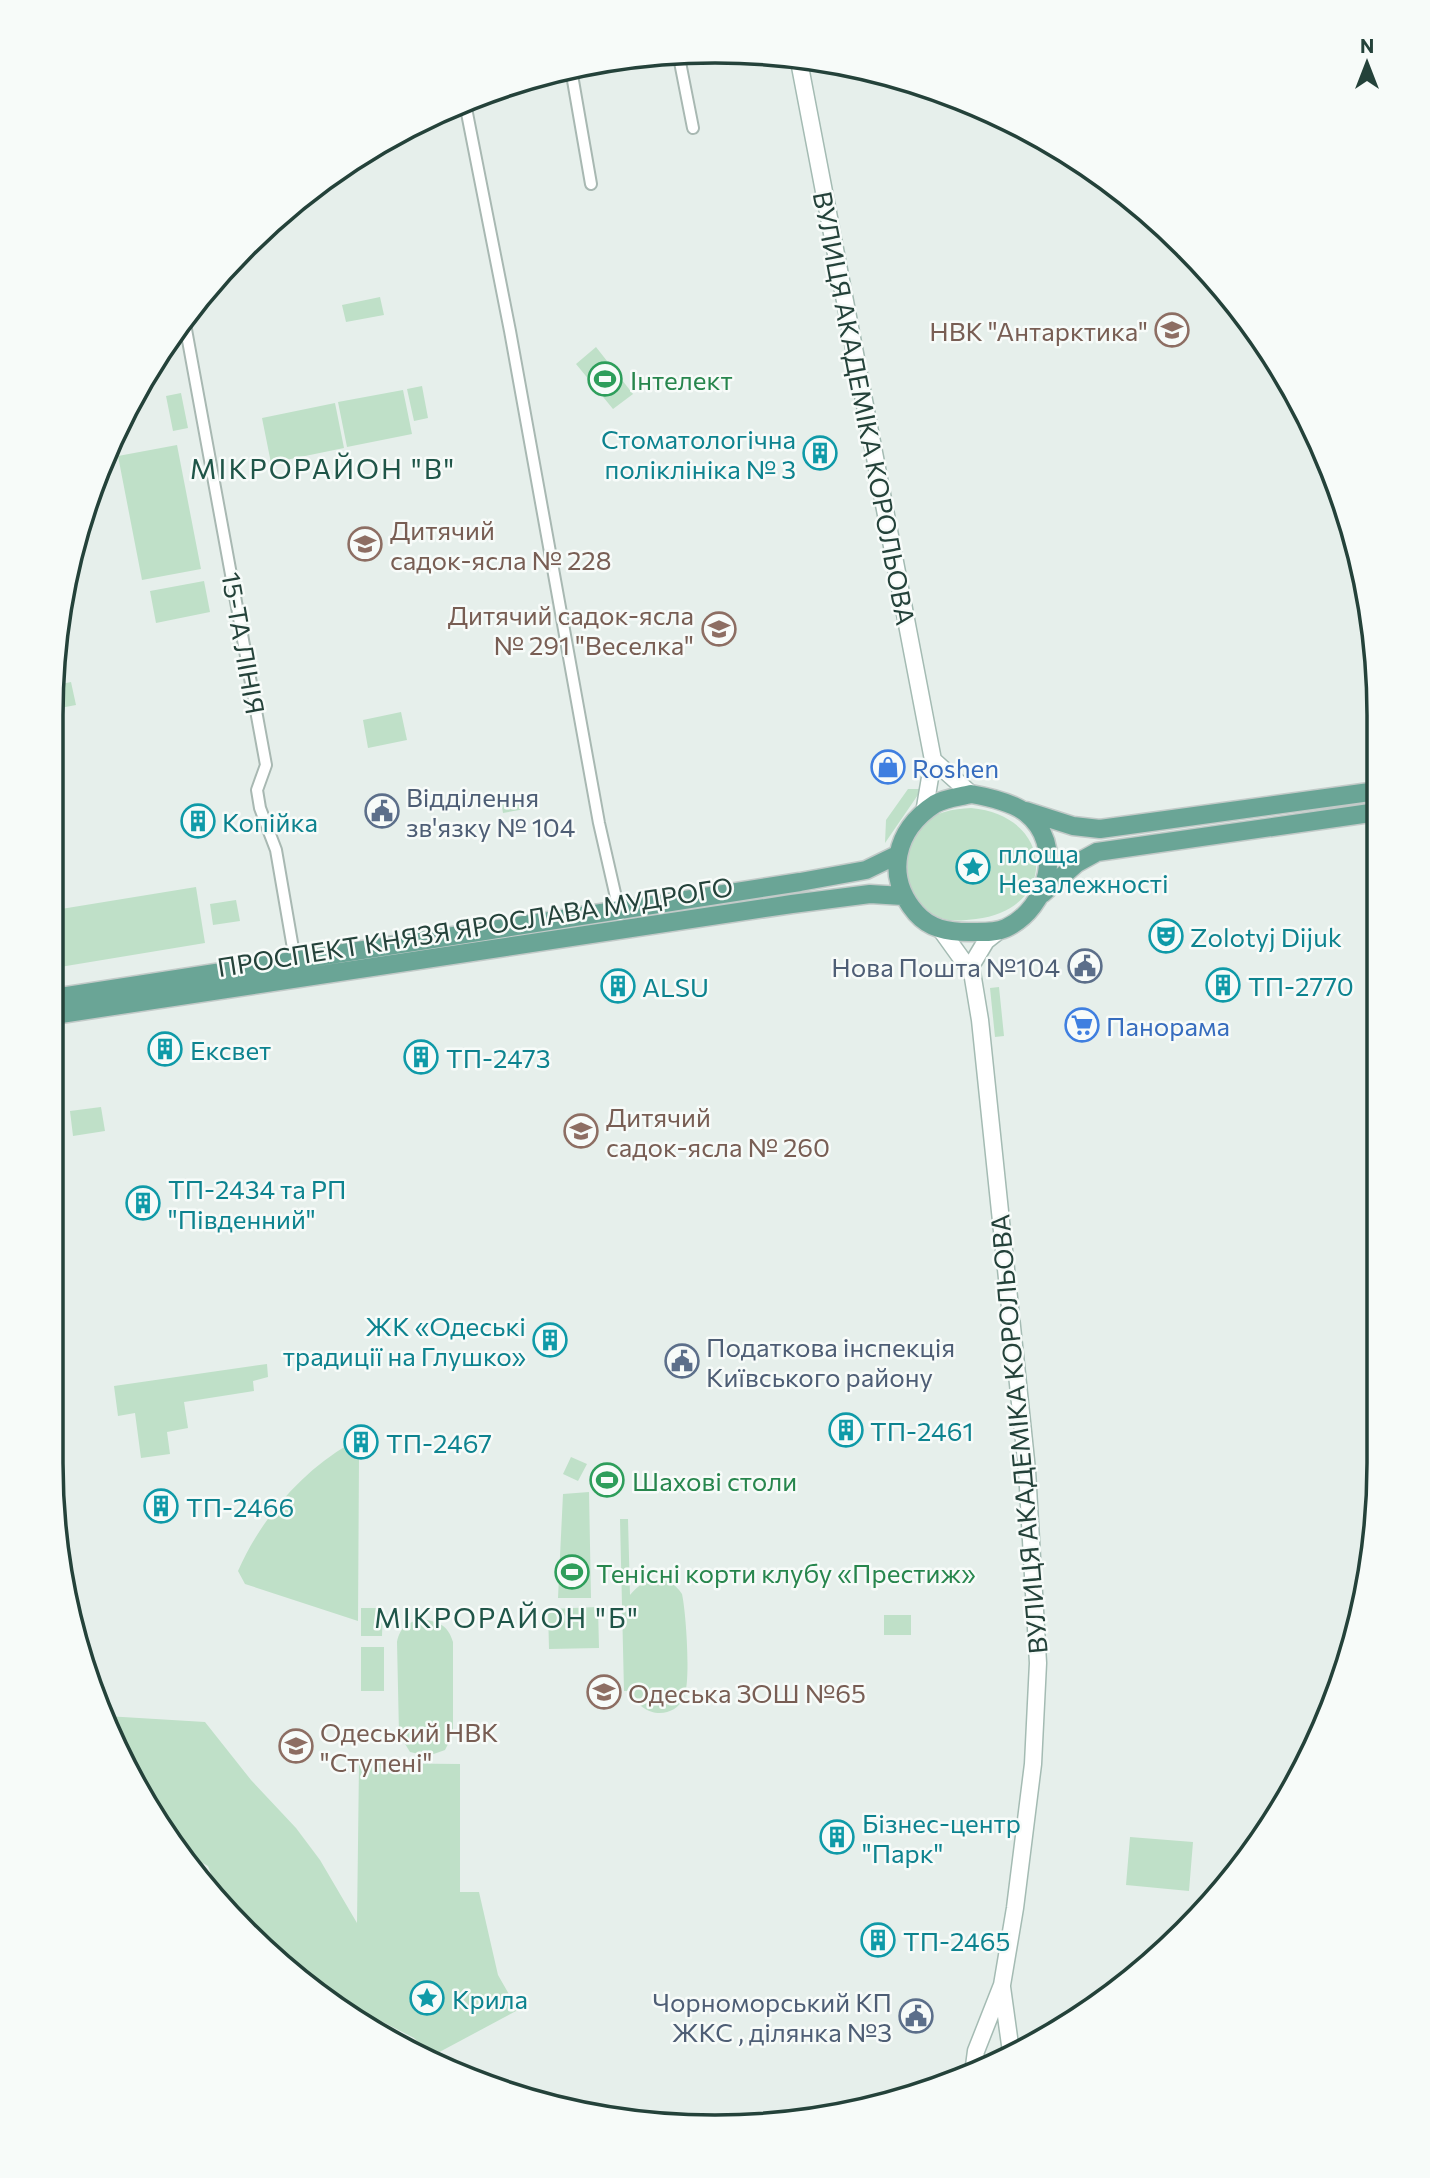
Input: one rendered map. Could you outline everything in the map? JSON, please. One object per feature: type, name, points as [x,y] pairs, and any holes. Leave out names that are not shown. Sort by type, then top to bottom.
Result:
[{"type":"main road","name":"ВУЛИЦЯ АКАДЕМІКА КОРОЛЬОВА","points":[[801,69],[933,760],[923,813]]},
{"type":"main road","points":[[933,760],[971,794],[1073,826],[1100,830],[1367,792]]},
{"type":"main road","points":[[971,794],[937,803],[923,813],[907,830],[897,855],[898,880],[903,896],[920,917],[941,930],[964,962],[971,966],[986,941],[1030,910],[1042,894],[1077,863],[1097,852],[1367,813]]},
{"type":"main road","points":[[1023,811],[1044,835],[1048,853],[1042,894]]},
{"type":"main road","name":"ПРОСПЕКТ КНЯЗЯ ЯРОСЛАВА МУДРОГО","points":[[63,997],[866,870],[897,855]]},
{"type":"main road","name":"ПРОСПЕКТ КНЯЗЯ ЯРОСЛАВА МУДРОГО","points":[[63,1014],[870,894],[903,896]]},
{"type":"main road","points":[[941,930],[1000,930]]},
{"type":"main road","points":[[295,960],[298,980]]},
{"type":"main road","name":"ВУЛИЦЯ АКАДЕМІКА КОРОЛЬОВА","points":[[971,966],[980,1020],[1022,1427],[1037,1609],[1033,1764],[1002,1985],[975,2061]]},
{"type":"main road","name":"ВУЛИЦЯ АКАДЕМІКА КОРОЛЬОВА","points":[[1002,1985],[1010,2044]]},
{"type":"street","points":[[680,64],[693,128]]},
{"type":"street","points":[[573,79],[591,184]]},
{"type":"street","points":[[467,112],[510,331],[597,810],[623,930]]},
{"type":"street","name":"15-ТА ЛІНІЯ","points":[[187,334],[266,765],[257,790],[260,808],[275,850],[295,960]]},
{"type":"green space","points":[[380,297],[384,315],[346,322],[342,305]]},
{"type":"green space","name":"Інтелект","points":[[596,347],[633,394],[613,409],[576,364]]},
{"type":"green space","points":[[422,386],[428,418],[414,421],[407,389]]},
{"type":"green space","points":[[403,390],[412,434],[347,447],[338,402]]},
{"type":"green space","points":[[181,393],[188,428],[173,431],[166,396]]},
{"type":"green space","points":[[335,403],[344,448],[271,463],[262,418]]},
{"type":"green space","points":[[177,445],[201,569],[142,580],[118,456]]},
{"type":"green space","points":[[204,581],[210,612],[156,623],[150,591]]},
{"type":"green space","points":[[71,682],[76,705],[63,707],[64,683]]},
{"type":"green space","points":[[401,712],[407,740],[368,748],[363,720]]},
{"type":"green space","points":[[908,789],[922,789],[885,843],[886,820]]},
{"type":"green space","points":[[534,795],[536,807],[503,813],[501,801]]},
{"type":"green space","points":[[971,808],[998,814],[1019,827],[1031,844],[1036,862],[1033,881],[1022,898],[1003,912],[976,919],[948,920],[919,904],[911,891],[904,863],[906,848],[911,835],[926,820],[945,812]]},
{"type":"green space","points":[[196,887],[205,943],[63,967],[63,909]]},
{"type":"green space","points":[[236,900],[240,921],[213,925],[210,904]]},
{"type":"green space","points":[[999,987],[1004,1036],[995,1037],[990,988]]},
{"type":"green space","points":[[101,1107],[105,1131],[73,1136],[70,1111]]},
{"type":"green space","points":[[267,1364],[268,1377],[253,1381],[254,1391],[184,1402],[188,1428],[167,1432],[170,1454],[141,1458],[135,1413],[118,1416],[114,1386]]},
{"type":"green space","points":[[349,1444],[359,1458],[358,1621],[245,1584],[238,1571],[258,1533],[284,1499],[314,1469]]},
{"type":"green space","points":[[571,1457],[587,1464],[578,1481],[563,1474]]},
{"type":"green space","points":[[589,1492],[591,1598],[558,1598],[563,1494]]},
{"type":"green space","points":[[620,1519],[628,1519],[630,1595],[642,1584],[656,1579],[670,1582],[682,1594],[687,1647],[686,1689],[679,1705],[664,1713],[648,1710],[641,1706],[632,1691],[624,1691]]},
{"type":"green space","points":[[598,1607],[599,1648],[549,1649],[548,1609]]},
{"type":"green space","points":[[361,1608],[383,1608],[382,1636],[361,1636]]},
{"type":"green space","points":[[884,1615],[911,1615],[911,1635],[884,1635]]},
{"type":"green space","points":[[422,1619],[442,1625],[453,1642],[453,1734],[445,1750],[428,1756],[410,1752],[399,1734],[397,1642],[405,1626]]},
{"type":"green space","points":[[361,1647],[384,1647],[384,1691],[361,1691]]},
{"type":"green space","points":[[115,1717],[205,1722],[251,1780],[296,1828],[320,1860],[357,1923],[359,1763],[460,1764],[460,1892],[479,1892],[498,1975],[518,2010],[438,2053],[427,2048],[414,2038],[353,2005],[285,1953],[225,1893],[213,1878],[208,1866],[198,1860],[150,1789]]},
{"type":"green space","points":[[1130,1837],[1193,1842],[1189,1891],[1126,1885]]},
{"type":"place","name":"НВК \"Антарктика\"","points":[[1172,330]]},
{"type":"place","name":"Інтелект","points":[[605,379]]},
{"type":"place","name":"Стоматологічна поліклініка № 3","points":[[820,453]]},
{"type":"place","name":"Дитячий садок-ясла № 228","points":[[365,544]]},
{"type":"place","name":"Дитячий садок-ясла № 291 \"Веселка\"","points":[[719,629]]},
{"type":"place","name":"Roshen","points":[[888,767]]},
{"type":"place","name":"Відділення зв'язку № 104","points":[[382,811]]},
{"type":"place","name":"Копійка","points":[[198,821]]},
{"type":"place","name":"площа Незалежності","points":[[973,867]]},
{"type":"place","name":"Zolotyj Dijuk","points":[[1166,936]]},
{"type":"place","name":"Нова Пошта №104","points":[[1085,966]]},
{"type":"place","name":"ТП-2770","points":[[1223,985]]},
{"type":"place","name":"ALSU","points":[[618,986]]},
{"type":"place","name":"Панорама","points":[[1082,1025]]},
{"type":"place","name":"Ексвет","points":[[165,1049]]},
{"type":"place","name":"ТП-2473","points":[[421,1057]]},
{"type":"place","name":"Дитячий садок-ясла № 260","points":[[581,1131]]},
{"type":"place","name":"ТП-2434 та РП \"Південний\"","points":[[143,1203]]},
{"type":"place","name":"ЖК «Одеські традиції на Глушко»","points":[[550,1340]]},
{"type":"place","name":"Податкова інспекція Київського району","points":[[682,1361]]},
{"type":"place","name":"ТП-2461","points":[[846,1430]]},
{"type":"place","name":"ТП-2467","points":[[361,1442]]},
{"type":"place","name":"Шахові столи","points":[[607,1480]]},
{"type":"place","name":"ТП-2466","points":[[161,1506]]},
{"type":"place","name":"Тенісні корти клубу «Престиж»","points":[[572,1572]]},
{"type":"place","name":"Одеська ЗОШ №65","points":[[604,1692]]},
{"type":"place","name":"Одеський НВК \"Ступені\"","points":[[296,1746]]},
{"type":"place","name":"Бізнес-центр \"Парк\"","points":[[837,1837]]},
{"type":"place","name":"ТП-2465","points":[[878,1940]]},
{"type":"place","name":"Крила","points":[[427,1998]]},
{"type":"place","name":"Чорноморський КП ЖКС , ділянка №3","points":[[916,2016]]},
{"type":"district","name":"МІКРОРАЙОН \"В\"","points":[[323,468]]},
{"type":"district","name":"МІКРОРАЙОН \"Б\"","points":[[507,1617]]}]
